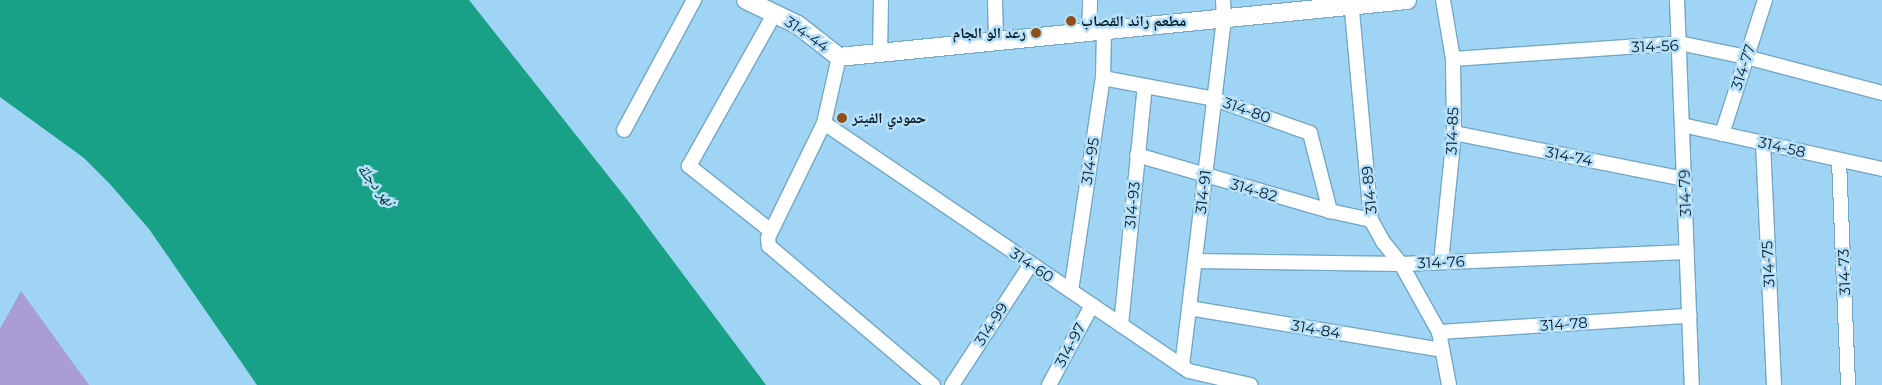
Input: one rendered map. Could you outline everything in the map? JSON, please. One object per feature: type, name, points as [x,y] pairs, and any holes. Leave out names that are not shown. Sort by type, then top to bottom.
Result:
[{"type":"street","points":[[624,130],[694,0]]},
{"type":"street","name":"314-44","points":[[746,0],[798,25],[839,57]]},
{"type":"street","points":[[880,53],[881,0]]},
{"type":"street","points":[[995,0],[996,41]]},
{"type":"street","name":"314-95","points":[[1071,291],[1103,78],[1090,0]]},
{"type":"street","name":"314-91","points":[[1182,366],[1224,18],[1223,0]]},
{"type":"street","points":[[933,385],[774,254],[769,246],[772,231],[824,123],[839,57],[1224,18],[1351,3],[1407,0]]},
{"type":"street","name":"314-85","points":[[1441,262],[1454,133],[1452,59],[1443,0]]},
{"type":"street","name":"314-79","points":[[1677,0],[1692,385]]},
{"type":"street","name":"314-77","points":[[1722,134],[1765,0]]},
{"type":"street","name":"314-89","points":[[1351,3],[1371,220],[1384,243],[1401,264],[1439,332],[1449,385]]},
{"type":"street","points":[[772,231],[689,166],[775,13]]},
{"type":"street","name":"314-56","points":[[1452,59],[1679,44],[1746,57],[1882,92]]},
{"type":"street","name":"314-80","points":[[1103,78],[1214,99],[1310,133],[1330,211]]},
{"type":"street","name":"314-93","points":[[1121,325],[1145,86]]},
{"type":"street","name":"314-60","points":[[824,123],[1189,371],[1250,385]]},
{"type":"street","name":"314-58","points":[[1682,125],[1882,169]]},
{"type":"street","name":"314-74","points":[[1454,133],[1684,179]]},
{"type":"street","name":"314-75","points":[[1763,143],[1774,385]]},
{"type":"street","name":"314-82","points":[[1137,155],[1330,211],[1371,220]]},
{"type":"street","name":"314-73","points":[[1840,160],[1848,385]]},
{"type":"street","name":"314-76","points":[[1195,261],[1401,264],[1687,252]]},
{"type":"street","name":"314-99","points":[[952,385],[1031,264]]},
{"type":"street","name":"314-97","points":[[1049,385],[1092,305]]},
{"type":"street","name":"314-84","points":[[1189,308],[1442,350]]},
{"type":"street","name":"314-78","points":[[1439,332],[1689,316]]},
{"type":"shaded area","points":[[21,291],[89,385],[0,385],[0,329]]},
{"type":"water","name":"نهر دجلة","points":[[0,0],[469,0],[629,202],[766,385],[257,385],[149,229],[109,183],[84,158],[0,97]]},
{"type":"place","name":"مطعم رائد القصاب","points":[[1071,21]]},
{"type":"place","name":"رعد الو الجام","points":[[1036,33]]},
{"type":"place","name":"حمودي الفيتر","points":[[842,118]]}]
